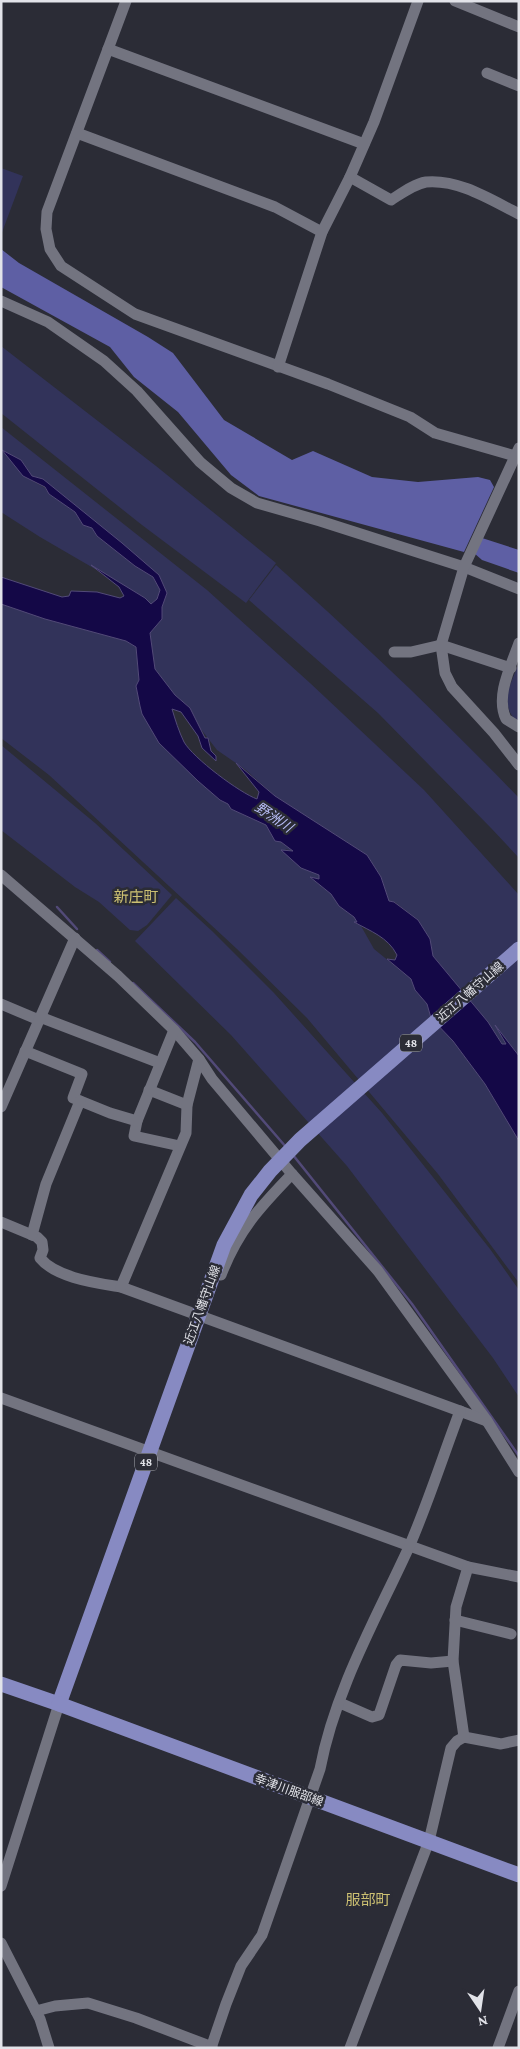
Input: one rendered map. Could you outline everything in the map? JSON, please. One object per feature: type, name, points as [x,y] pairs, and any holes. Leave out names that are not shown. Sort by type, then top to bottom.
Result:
[{"type":"main road","name":"近江八幡守山線","points":[[59,1704],[224,1245],[251,1195],[270,1171],[302,1139],[519,949]]},
{"type":"main road","points":[[1,1684],[59,1704]]},
{"type":"main road","name":"幸津川服部線","points":[[59,1704],[519,1875]]},
{"type":"street","points":[[126,1],[48,212],[46,229],[50,248],[60,266],[135,314],[410,416],[435,433],[518,453],[464,567],[440,645],[445,674],[452,686],[494,733],[519,765]]},
{"type":"street","points":[[278,367],[322,232],[374,122],[418,1]]},
{"type":"street","points":[[455,1],[519,28]]},
{"type":"street","points":[[108,49],[364,144]]},
{"type":"street","points":[[487,73],[519,86]]},
{"type":"street","points":[[77,133],[276,207],[322,232]]},
{"type":"street","points":[[350,176],[391,200],[415,185],[427,182],[453,184],[472,190],[519,214]]},
{"type":"street","points":[[1,302],[48,322],[104,361],[137,391],[200,462],[231,488],[257,503],[464,567],[519,589]]},
{"type":"street","points":[[519,643],[503,692],[503,712],[506,720],[519,727]]},
{"type":"street","points":[[394,652],[411,652],[440,645],[511,668]]},
{"type":"street","points":[[1,875],[118,976],[174,1030],[199,1059],[212,1079],[292,1174],[378,1271],[487,1421],[519,1472]]},
{"type":"street","points":[[1,1107],[75,938]]},
{"type":"street","points":[[1,1004],[160,1063]]},
{"type":"street","points":[[174,1030],[137,1121],[134,1136],[180,1146]]},
{"type":"street","points":[[25,1051],[82,1074],[73,1098],[110,1113],[137,1121]]},
{"type":"street","points":[[121,1286],[186,1132],[187,1105],[199,1059]]},
{"type":"street","points":[[149,1090],[187,1105]]},
{"type":"street","points":[[32,1235],[46,1184],[80,1101]]},
{"type":"street","points":[[198,1316],[209,1305],[227,1258],[239,1234],[253,1215],[292,1174]]},
{"type":"street","points":[[1,1222],[32,1235],[42,1242],[43,1250],[40,1258],[44,1263],[82,1280],[121,1286],[487,1421]]},
{"type":"street","points":[[1,1398],[468,1567],[519,1577]]},
{"type":"street","points":[[36,2011],[55,2006],[88,2003],[136,2018],[212,2047],[241,1966],[262,1935],[320,1769],[326,1741],[357,1655],[409,1545],[460,1411]]},
{"type":"street","points":[[464,1737],[452,1662],[456,1607],[468,1567]]},
{"type":"street","points":[[496,1573],[500,1578],[519,1584]]},
{"type":"street","points":[[455,1620],[512,1634]]},
{"type":"street","points":[[340,1703],[372,1717],[379,1715],[396,1665],[400,1660],[452,1662]]},
{"type":"street","points":[[1,1886],[59,1704]]},
{"type":"street","points":[[350,2048],[430,1841],[451,1748],[464,1737],[501,1744],[519,1740]]},
{"type":"street","points":[[1,1943],[36,2011],[49,2048]]},
{"type":"street","points":[[498,2048],[519,1991]]},
{"type":"shaded area","points":[[1,168],[23,176],[1,235]]},
{"type":"shaded area","points":[[1,249],[19,263],[173,353],[224,420],[292,460],[313,451],[372,477],[418,482],[478,477],[490,480],[494,487],[464,552],[259,496],[231,475],[178,412],[134,377],[110,347],[1,287]]},
{"type":"shaded area","points":[[1,346],[156,466],[276,563],[246,603],[142,525],[1,413]]},
{"type":"shaded area","points":[[1,427],[207,590],[310,683],[424,790],[519,895],[519,1056],[498,1030],[506,1045],[503,1045],[488,1022],[433,956],[430,939],[418,920],[395,902],[389,902],[381,877],[367,855],[275,796],[246,770],[217,750],[200,728],[190,708],[175,695],[155,669],[150,633],[162,619],[162,607],[167,593],[159,575],[43,479],[32,476],[21,460],[4,451],[23,476],[45,488],[49,494],[75,512],[83,525],[92,528],[97,536],[135,566],[153,577],[160,590],[157,599],[151,604],[145,598],[1,512]]},
{"type":"shaded area","points":[[482,538],[519,550],[519,573],[482,560],[474,553]]},
{"type":"shaded area","points":[[276,565],[400,679],[519,798],[519,858],[378,713],[249,600]]},
{"type":"shaded area","points":[[1,604],[45,619],[126,641],[136,647],[139,680],[137,686],[140,706],[159,743],[220,800],[228,804],[231,809],[266,825],[281,842],[293,851],[285,849],[312,872],[319,875],[320,879],[311,878],[331,894],[339,906],[354,917],[358,923],[355,923],[361,926],[374,949],[411,979],[415,990],[427,1004],[431,1018],[453,1041],[485,1084],[519,1141],[519,1283],[438,1174],[307,1018],[237,949],[49,775],[1,738]]},
{"type":"shaded area","points":[[519,663],[519,724],[513,717],[507,702],[510,687]]},
{"type":"shaded area","points":[[1,745],[95,823],[172,895],[147,925],[138,931],[130,930],[99,902],[75,887],[1,830]]},
{"type":"shaded area","points":[[176,898],[274,993],[382,1113],[490,1249],[519,1290],[519,1397],[493,1358],[347,1166],[231,1035],[135,941]]},
{"type":"water","name":"野洲川","points":[[2,450],[21,460],[32,476],[43,479],[159,575],[167,593],[162,607],[162,619],[150,633],[155,669],[175,695],[190,708],[205,738],[208,738],[211,751],[216,756],[216,761],[202,748],[198,736],[181,712],[172,709],[182,738],[189,749],[218,774],[240,790],[257,799],[259,792],[236,763],[275,796],[367,855],[381,877],[389,901],[394,902],[418,920],[430,939],[433,956],[488,1022],[502,1044],[506,1044],[495,1025],[519,1056],[519,1141],[485,1084],[453,1041],[431,1018],[427,1004],[415,990],[411,979],[387,959],[395,960],[397,955],[389,944],[378,935],[354,922],[357,922],[354,917],[339,906],[331,894],[310,877],[319,879],[319,875],[301,868],[281,850],[293,851],[281,842],[275,841],[266,825],[231,809],[228,804],[220,800],[198,781],[159,743],[142,714],[140,706],[136,686],[139,680],[136,647],[126,641],[45,619],[1,604],[1,577],[62,597],[69,596],[71,591],[97,592],[120,598],[124,596],[119,587],[91,565],[145,598],[151,604],[157,599],[160,590],[153,577],[135,566],[97,536],[92,528],[83,525],[75,512],[49,494],[45,487],[23,476]]},
{"type":"waterway","points":[[57,907],[77,929]]},
{"type":"waterway","points":[[97,950],[110,962]]},
{"type":"waterway","points":[[133,983],[195,1042],[286,1147]]},
{"type":"waterway","points":[[293,1155],[412,1304],[519,1456]]},
{"type":"district","name":"新庄町","points":[[136,897]]},
{"type":"district","name":"服部町","points":[[368,1900]]}]
